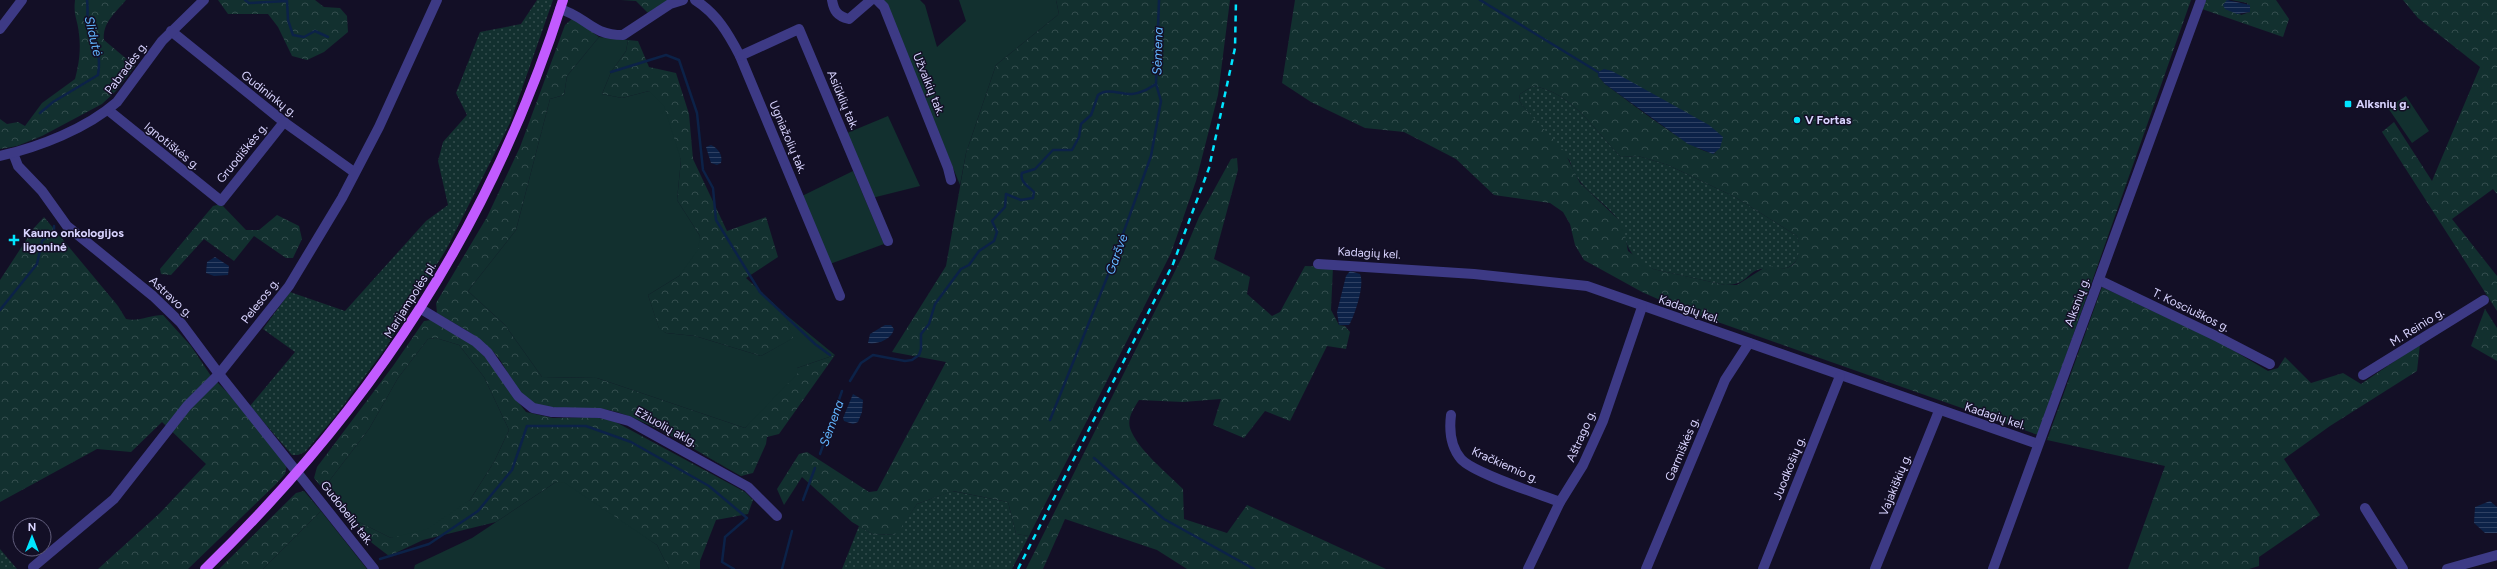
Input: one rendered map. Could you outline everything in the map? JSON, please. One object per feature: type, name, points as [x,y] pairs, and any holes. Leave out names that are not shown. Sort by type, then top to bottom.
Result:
[{"type":"main road","name":"Marijampolės pl.","points":[[205,569],[299,472],[348,412],[421,309],[469,226],[512,136],[562,5]]},
{"type":"street","points":[[0,29],[22,0]]},
{"type":"street","name":"Pabradės g.","points":[[0,156],[13,153],[70,131],[108,110],[117,102],[171,31],[204,0]]},
{"type":"street","name":"Pelesos g.","points":[[33,567],[114,499],[187,406],[219,374],[289,286],[342,198],[354,172],[379,127],[437,0]]},
{"type":"street","points":[[562,5],[599,32],[623,36],[670,4],[683,0]]},
{"type":"street","name":"Ugniažolių tak.","points":[[695,0],[708,8],[724,27],[740,56],[840,296]]},
{"type":"street","points":[[832,0],[834,10],[840,17],[849,19],[871,0]]},
{"type":"street","name":"Užvalkių tak.","points":[[877,0],[884,7],[948,168],[951,180]]},
{"type":"street","name":"Alksnių g.","points":[[1993,569],[2201,0]]},
{"type":"street","name":"Asiūklių tak.","points":[[740,56],[799,29],[888,241]]},
{"type":"street","name":"Gudininkų g.","points":[[171,31],[284,122],[354,172]]},
{"type":"street","name":"Ignotiškės g.","points":[[108,110],[221,201]]},
{"type":"street","name":"Gruodiškės g.","points":[[221,201],[284,122]]},
{"type":"street","name":"Astravo g.","points":[[13,153],[18,166],[42,191],[67,226],[153,296],[181,323],[219,374],[299,472]]},
{"type":"street","name":"Kadagių kel.","points":[[1318,264],[1367,265],[1568,283],[1596,289],[1642,307],[2038,444]]},
{"type":"street","name":"T. Kosciuškos g.","points":[[2099,280],[2218,337],[2270,364]]},
{"type":"street","name":"M. Reinio g.","points":[[2364,375],[2484,300]]},
{"type":"street","name":"Aštrago g.","points":[[1528,569],[1560,502],[1583,465],[1603,420],[1642,307]]},
{"type":"street","name":"Ežiuolių aklg.","points":[[421,309],[476,342],[488,353],[518,396],[533,408],[552,412],[600,413],[634,423],[748,487],[777,516]]},
{"type":"street","name":"Garmiškės g.","points":[[1646,569],[1725,380],[1749,343]]},
{"type":"street","name":"Juodkošių g.","points":[[1763,569],[1840,376]]},
{"type":"street","name":"Vajakiškių g.","points":[[1875,569],[1939,411]]},
{"type":"street","name":"Kračkiemio g.","points":[[1451,415],[1449,433],[1462,460],[1480,470],[1560,502]]},
{"type":"street","name":"Gudobelių tak.","points":[[299,472],[374,569]]},
{"type":"street","points":[[2365,508],[2403,569]]},
{"type":"street","points":[[2447,569],[2497,555]]},
{"type":"green space","points":[[75,0],[126,0],[107,23],[104,40],[135,66],[116,91],[102,104],[42,136],[17,146],[0,149],[0,119],[7,124],[18,122],[25,126],[42,103],[75,79],[79,62],[80,46],[75,14]]},
{"type":"green space","points":[[218,0],[315,0],[324,7],[340,8],[347,16],[348,32],[324,52],[307,60],[292,56],[278,27],[268,14],[228,14]]},
{"type":"green space","points":[[537,0],[553,0],[510,123],[447,248],[385,349],[334,418],[305,452],[298,455],[292,455],[250,406],[295,352],[263,329],[290,292],[345,311],[426,221],[448,205],[438,161],[443,142],[467,115],[456,93],[480,32],[521,24]]},
{"type":"green space","points":[[621,0],[673,0],[648,13],[636,1]]},
{"type":"green space","points":[[884,0],[920,0],[925,5],[937,47],[966,21],[959,0],[1056,0],[1059,14],[996,65],[966,153],[960,185]]},
{"type":"green space","points":[[1056,0],[1230,0],[1218,95],[1196,181],[1171,253],[1029,536],[1016,534],[1008,502],[953,491],[917,504],[897,534],[874,535],[852,522],[802,477],[784,505],[777,489],[799,454],[807,452],[869,492],[877,491],[946,362],[892,352],[946,266],[966,153],[996,65],[1059,14]]},
{"type":"green space","name":"V Fortas","points":[[1295,0],[2191,0],[2038,435],[1678,308],[1642,292],[1584,260],[1575,245],[1570,224],[1563,212],[1550,203],[1494,195],[1456,159],[1404,132],[1365,128],[1311,102],[1282,83]],"holes":[[[1598,76],[1716,153],[1707,152],[1678,137],[1605,84]],[[1533,86],[1560,96],[1571,104],[1621,157],[1638,156],[1668,165],[1735,197],[1797,236],[1799,245],[1797,259],[1791,266],[1786,268],[1767,266],[1737,285],[1725,285],[1653,269],[1628,251],[1624,229],[1618,219],[1580,183],[1564,151],[1522,105],[1519,100],[1520,94]]]},
{"type":"green space","points":[[2206,0],[2228,0],[2241,15],[2250,12],[2247,3],[2231,0],[2276,0],[2289,19],[2283,37],[2202,9]]},
{"type":"green space","points":[[2403,0],[2497,0],[2497,194],[2493,189],[2452,219],[2497,276],[2497,311],[2382,132],[2394,122],[2432,181],[2480,67],[2418,18]]},
{"type":"green space","points":[[573,18],[599,37],[567,76],[564,95],[550,99],[516,230],[468,291],[505,325],[542,377],[597,378],[745,428],[797,368],[835,355],[779,434],[767,437],[766,444],[753,473],[741,476],[665,433],[617,412],[596,409],[550,408],[539,406],[530,402],[521,393],[500,360],[487,345],[437,313],[436,303],[487,217],[520,147],[565,25]]},
{"type":"green space","points":[[599,37],[628,40],[626,51],[611,72],[602,94],[622,98],[649,91],[664,106],[681,160],[677,200],[700,236],[698,250],[679,276],[648,295],[659,328],[666,333],[695,336],[761,356],[793,338],[785,314],[835,355],[797,368],[798,373],[745,428],[597,378],[542,377],[505,325],[468,291],[516,230],[550,99],[564,95],[567,76]]},
{"type":"green space","points":[[628,40],[638,41],[649,67],[676,73],[689,114],[693,159],[727,231],[766,217],[778,257],[746,278],[785,314],[794,338],[761,356],[695,336],[666,333],[659,329],[648,295],[679,276],[700,236],[677,200],[681,160],[649,91],[622,98],[602,94],[611,72],[626,51]]},
{"type":"green space","points":[[1533,86],[1560,96],[1571,104],[1621,157],[1638,156],[1668,165],[1735,197],[1797,236],[1799,241],[1799,255],[1797,259],[1791,266],[1786,268],[1761,269],[1752,273],[1743,281],[1725,285],[1653,269],[1641,262],[1633,255],[1627,245],[1618,219],[1584,186],[1573,170],[1570,161],[1522,105],[1519,100],[1520,94]]},
{"type":"green space","points":[[2406,96],[2429,131],[2412,143],[2388,108]]},
{"type":"green space","points":[[888,116],[920,186],[872,198],[847,133]]},
{"type":"green space","points":[[1237,158],[1238,170],[1214,259],[1250,277],[1247,294],[1272,316],[1280,312],[1305,266],[1333,267],[1331,310],[1339,325],[1345,326],[1350,332],[1346,349],[1327,346],[1290,421],[1265,411],[1244,438],[1213,425],[1221,399],[1183,402],[1139,400],[1130,417],[1130,428],[1139,444],[1183,489],[1184,519],[1227,533],[1247,505],[1386,569],[1187,569],[1157,550],[1065,519],[1043,569],[1026,569],[1183,255],[1199,217],[1231,159]]},
{"type":"green space","points":[[853,171],[884,244],[830,264],[802,196]]},
{"type":"green space","points":[[221,204],[246,230],[259,230],[277,215],[299,226],[302,239],[293,258],[286,258],[254,236],[234,261],[204,239],[171,275],[161,274],[160,269],[213,206]]},
{"type":"green space","points":[[44,217],[118,306],[126,319],[135,320],[163,315],[191,346],[211,376],[228,393],[287,465],[285,474],[275,485],[188,569],[98,569],[160,513],[206,464],[162,422],[131,452],[97,449],[0,502],[0,280],[34,228]]},
{"type":"green space","points":[[2102,287],[2219,342],[2268,371],[2278,368],[2285,357],[2311,383],[2343,373],[2361,384],[2420,344],[2417,371],[2330,426],[2284,459],[2320,515],[2259,557],[2259,566],[2249,569],[2128,569],[2165,466],[2047,440]]},
{"type":"green space","points":[[2485,309],[2497,328],[2497,361],[2471,346]]},
{"type":"green space","points":[[431,320],[470,342],[494,366],[526,412],[553,418],[592,417],[612,420],[745,492],[753,500],[748,514],[716,520],[700,561],[700,569],[669,569],[657,545],[556,482],[496,522],[423,540],[389,556],[372,543],[349,517],[391,538],[470,500],[494,462],[509,430],[484,377],[459,345],[436,338],[428,339],[398,378],[369,429],[323,489],[314,478],[317,467],[393,366],[424,321]]},
{"type":"green space","points":[[436,338],[459,345],[484,377],[509,430],[494,462],[470,500],[427,529],[391,538],[349,517],[323,489],[369,429],[398,378],[428,339]]},
{"type":"green space","points":[[556,482],[565,483],[657,545],[669,569],[414,569],[415,565],[472,538]]},
{"type":"green space","points":[[304,491],[321,511],[263,569],[219,569],[296,493]]},
{"type":"green space","points":[[952,491],[1008,502],[1016,534],[1029,536],[1012,569],[842,569],[859,526],[874,535],[896,534],[917,504]]},
{"type":"green space","points":[[321,511],[367,569],[263,569]]},
{"type":"green space","points":[[0,549],[17,569],[0,569]]},
{"type":"water","points":[[2227,0],[2250,5],[2250,12],[2237,14],[2225,9],[2223,5]]},
{"type":"water","points":[[1604,69],[1612,71],[1709,125],[1723,137],[1720,148],[1713,154],[1688,144],[1605,84],[1598,76],[1598,72]]},
{"type":"water","points":[[711,145],[718,150],[721,155],[721,163],[717,165],[711,163],[706,147]]},
{"type":"water","points":[[215,257],[229,266],[228,275],[214,276],[206,273],[207,262]]},
{"type":"water","points":[[1350,271],[1360,274],[1360,292],[1354,314],[1349,325],[1339,325],[1337,312],[1346,276]]},
{"type":"water","points":[[885,325],[891,325],[894,329],[893,333],[880,342],[868,343],[870,334]]},
{"type":"water","points":[[853,394],[863,400],[862,412],[858,422],[853,424],[844,421],[843,418]]},
{"type":"water","points":[[2490,501],[2497,507],[2497,533],[2485,533],[2474,523],[2475,507]]},
{"type":"waterway","name":"Slidutė","points":[[40,113],[53,102],[98,75],[99,59],[88,22],[87,0]]},
{"type":"waterway","points":[[245,0],[249,3],[287,1],[288,20],[293,35],[304,37],[315,31],[328,37]]},
{"type":"waterway","name":"Sėmena","points":[[850,381],[861,363],[873,355],[905,361],[912,360],[919,355],[921,349],[921,334],[929,324],[935,304],[961,269],[969,265],[979,251],[994,241],[997,232],[992,221],[1005,207],[1006,194],[1021,200],[1033,198],[1034,192],[1023,181],[1021,176],[1022,173],[1035,169],[1053,150],[1072,150],[1079,137],[1081,124],[1091,115],[1098,95],[1110,91],[1128,94],[1136,93],[1156,84],[1159,0]]},
{"type":"waterway","points":[[1480,0],[1598,72]]},
{"type":"waterway","points":[[611,72],[666,55],[679,60],[697,113],[703,170],[713,188],[716,220],[760,292],[815,344],[830,355]]},
{"type":"waterway","name":"Garšvė","points":[[1050,420],[1110,270],[1151,156],[1161,101],[1156,84]]},
{"type":"waterway","name":"Slidutė","points":[[0,310],[37,264],[42,241],[54,230],[54,226]]},
{"type":"waterway","name":"Sėmena","points":[[820,454],[842,391]]},
{"type":"waterway","points":[[380,559],[429,544],[478,511],[512,470],[527,426],[586,426],[631,442],[709,486],[747,518],[725,537],[722,562],[734,569]]},
{"type":"waterway","name":"Garšvė","points":[[1094,458],[1164,519],[1254,569]]},
{"type":"waterway","name":"Sėmena","points":[[803,500],[815,468]]},
{"type":"waterway","name":"Sėmena","points":[[782,569],[792,531]]},
{"type":"railway","points":[[1018,569],[1173,264],[1209,168],[1235,48],[1236,0]]},
{"type":"place","name":"Alksnių g.","points":[[2348,104]]},
{"type":"place","name":"V Fortas","points":[[1797,120]]},
{"type":"place","name":"Kauno onkologijos ligoninė","points":[[14,240]]}]
